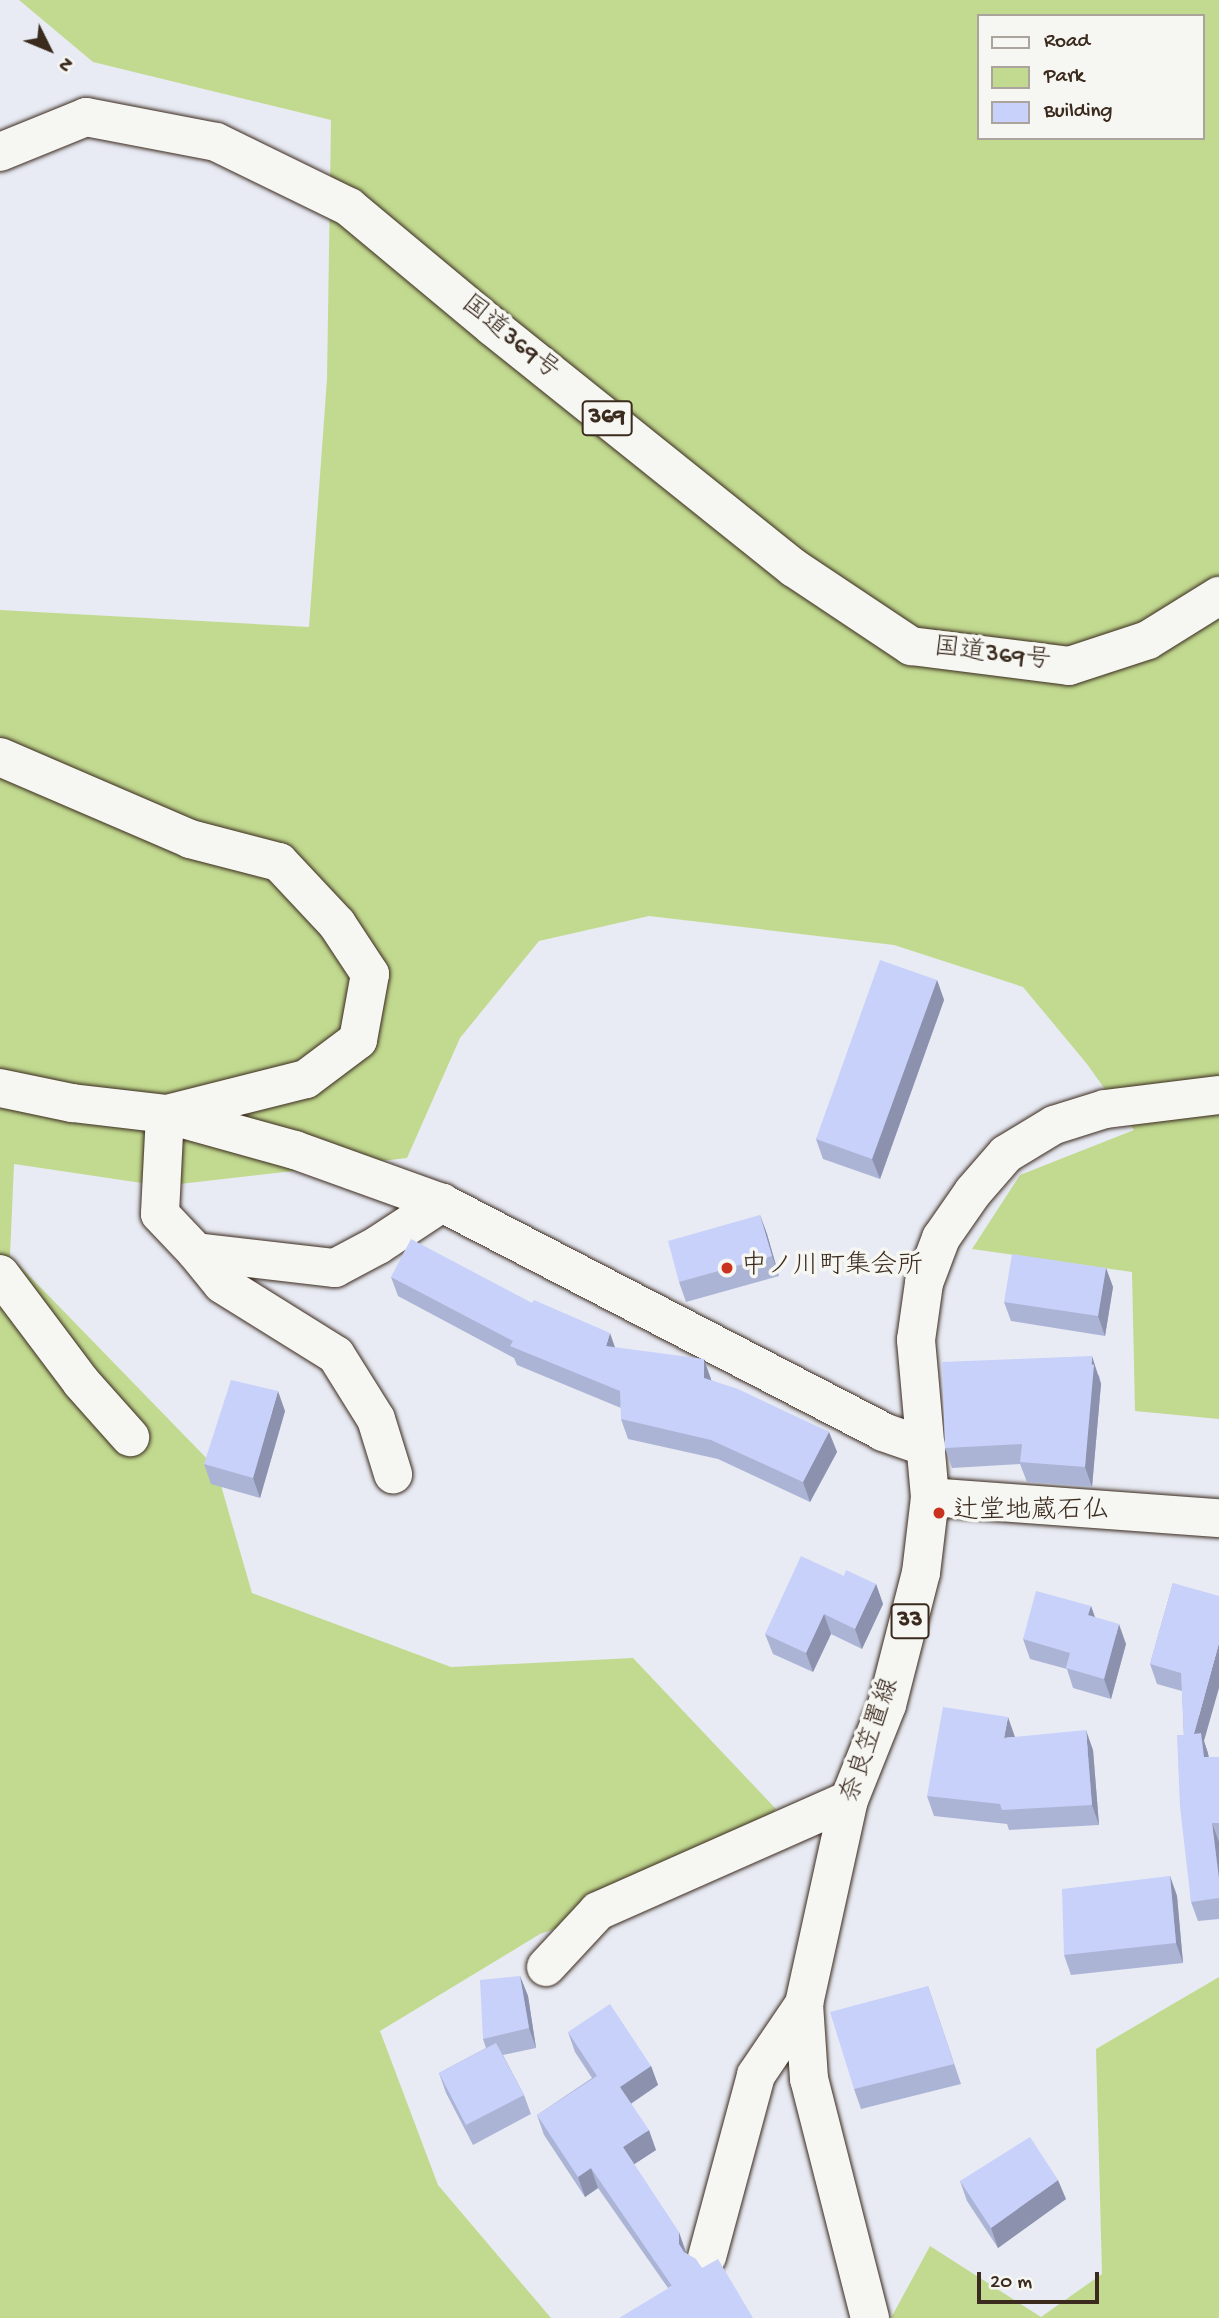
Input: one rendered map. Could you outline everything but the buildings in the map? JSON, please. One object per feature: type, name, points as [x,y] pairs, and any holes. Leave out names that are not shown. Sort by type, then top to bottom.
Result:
[{"type":"main road","name":"国道369号","points":[[0,152],[86,117],[216,142],[349,207],[794,568],[911,646],[1069,666],[1148,640],[1219,596]]},
{"type":"main road","points":[[0,757],[190,839],[279,862],[337,925],[370,974],[358,1040],[306,1079],[165,1114]]},
{"type":"main road","points":[[0,1088],[72,1103],[165,1114],[295,1150],[442,1203],[883,1432],[926,1447]]},
{"type":"main road","name":"奈良笠置線","points":[[870,2318],[809,2079],[804,2004],[849,1800],[887,1705],[912,1614],[930,1497],[916,1340],[924,1283],[941,1238],[972,1192],[1006,1154],[1054,1125],[1105,1109],[1219,1095]]},
{"type":"main road","points":[[165,1114],[160,1214],[222,1284],[336,1355],[376,1419],[393,1474]]},
{"type":"main road","points":[[196,1252],[335,1268],[378,1245],[442,1203]]},
{"type":"main road","points":[[0,1274],[81,1382],[130,1437]]},
{"type":"main road","points":[[930,1497],[1219,1518]]},
{"type":"main road","points":[[546,1967],[598,1911],[849,1800]]},
{"type":"main road","points":[[707,2257],[756,2075],[804,2004]]},
{"type":"green space","points":[[19,0],[1219,0],[1219,1419],[1135,1411],[1132,1272],[972,1249],[1020,1175],[1134,1130],[1087,1064],[1023,987],[894,945],[649,916],[539,941],[460,1038],[407,1158],[162,1186],[14,1164],[10,1256],[216,1468],[252,1593],[451,1667],[633,1658],[776,1809],[713,1873],[540,1934],[380,2031],[438,2185],[551,2318],[0,2318],[0,610],[309,627],[327,379],[331,120],[93,62]]},
{"type":"green space","points":[[1219,1977],[1219,2318],[891,2318],[930,2246],[1041,2317],[1102,2274],[1096,2049]]},
{"type":"place","name":"中ノ川町集会所","points":[[727,1268]]},
{"type":"place","name":"辻堂地蔵石仏","points":[[939,1513]]}]
